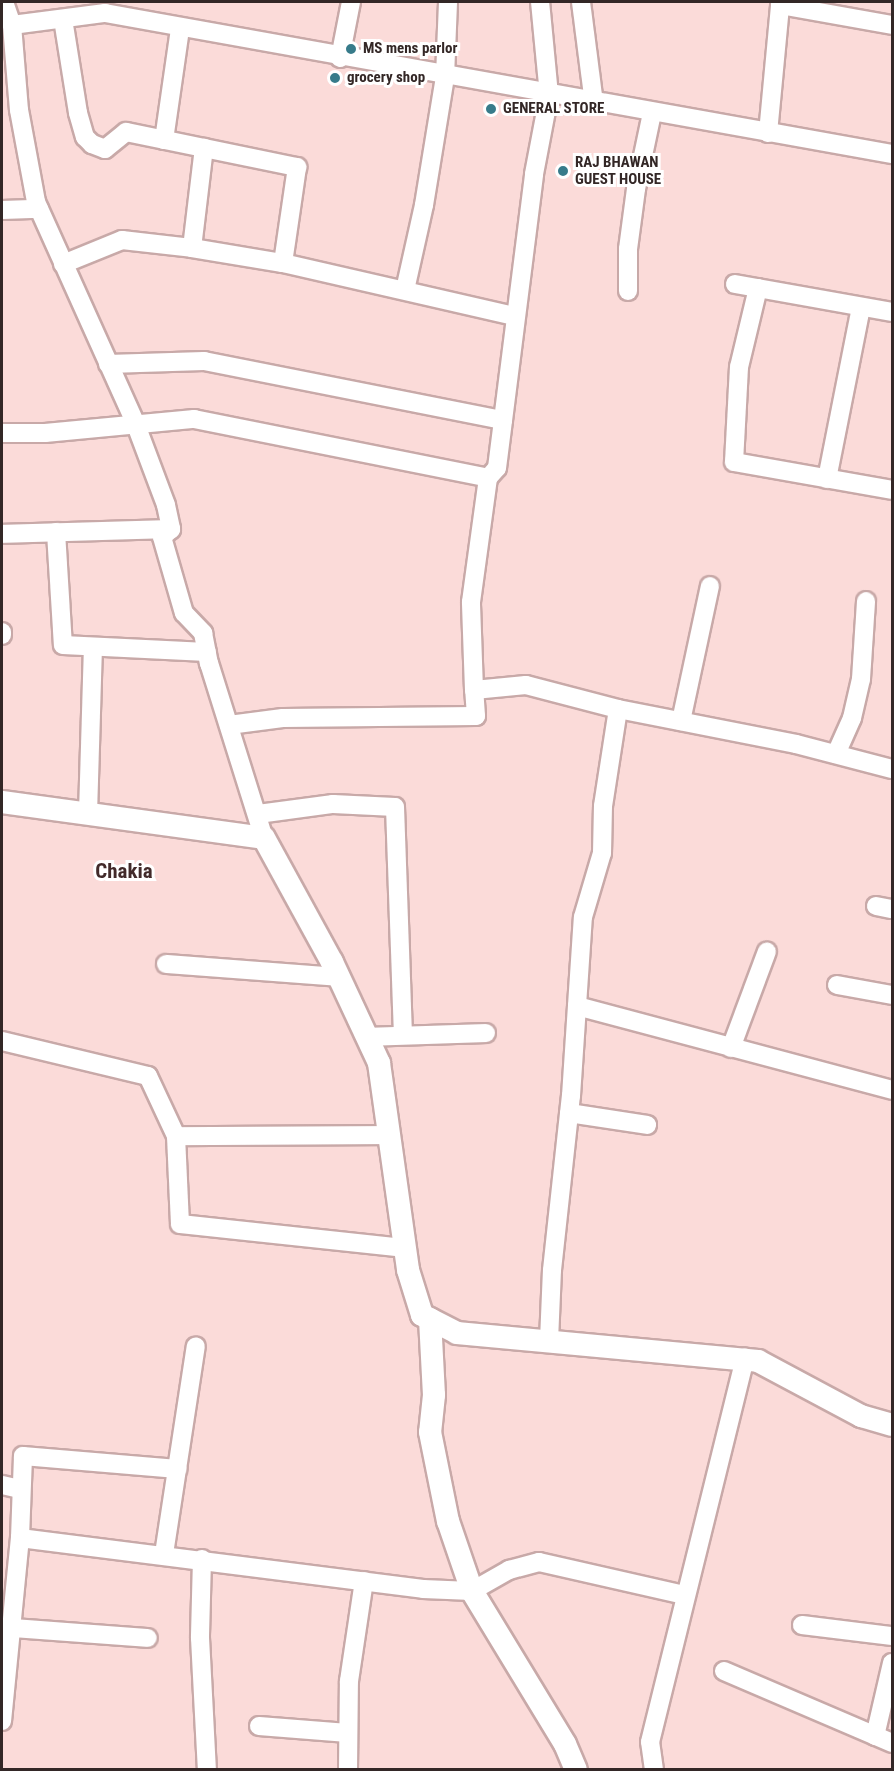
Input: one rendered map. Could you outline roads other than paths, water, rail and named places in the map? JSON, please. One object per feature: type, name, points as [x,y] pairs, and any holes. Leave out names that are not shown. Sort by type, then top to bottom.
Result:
[{"type":"street","points":[[340,58],[351,2]]},
{"type":"street","points":[[405,290],[424,205],[445,77],[448,2]]},
{"type":"street","points":[[229,724],[283,718],[476,716],[471,602],[488,478],[497,468],[514,316],[534,174],[549,95],[540,2]]},
{"type":"street","points":[[581,2],[594,103]]},
{"type":"street","points":[[768,134],[780,5],[826,7],[892,25]]},
{"type":"street","points":[[171,529],[166,505],[136,425],[39,209],[10,108],[6,12],[63,19],[91,8],[180,29],[652,114],[892,154]]},
{"type":"street","points":[[63,19],[85,137],[105,149],[126,132],[297,167],[283,263]]},
{"type":"street","points":[[164,140],[180,29]]},
{"type":"street","points":[[628,291],[628,249],[636,189],[652,114]]},
{"type":"street","points":[[192,248],[204,148]]},
{"type":"street","points":[[2,210],[39,209]]},
{"type":"street","points":[[63,264],[122,240],[192,248],[283,263],[514,316]]},
{"type":"street","points":[[735,284],[892,312]]},
{"type":"street","points":[[758,288],[738,367],[734,462],[892,490]]},
{"type":"street","points":[[827,479],[861,307]]},
{"type":"street","points":[[108,364],[204,361],[503,420]]},
{"type":"street","points":[[2,433],[194,419],[488,478]]},
{"type":"street","points":[[2,534],[171,529]]},
{"type":"street","points":[[171,529],[162,537],[183,613],[203,633],[264,838],[339,977],[379,1064],[404,1248],[422,1315],[457,1333],[758,1361],[861,1416],[892,1425]]},
{"type":"street","points":[[56,532],[63,645],[207,652]]},
{"type":"street","points":[[681,721],[710,586]]},
{"type":"street","points":[[836,754],[852,718],[861,679],[866,601]]},
{"type":"street","points":[[88,814],[93,646]]},
{"type":"street","points":[[474,690],[526,685],[618,709],[836,754],[892,769]]},
{"type":"street","points":[[549,1341],[552,1270],[569,1113],[583,917],[602,853],[603,806],[618,709]]},
{"type":"street","points":[[2,802],[264,838]]},
{"type":"street","points":[[258,814],[333,804],[395,807],[403,1034]]},
{"type":"street","points":[[731,1048],[767,951]]},
{"type":"street","points":[[166,964],[339,977]]},
{"type":"street","points":[[837,985],[892,995]]},
{"type":"street","points":[[577,1006],[892,1090]]},
{"type":"street","points":[[366,1037],[486,1033]]},
{"type":"street","points":[[2,1041],[148,1076],[176,1136],[180,1224],[404,1248]]},
{"type":"street","points":[[569,1113],[647,1125]]},
{"type":"street","points":[[176,1136],[388,1135]]},
{"type":"street","points":[[430,1319],[435,1395],[430,1432],[447,1521],[472,1591],[565,1744],[576,1770]]},
{"type":"street","points":[[164,1554],[195,1346]]},
{"type":"street","points":[[654,1770],[650,1742],[684,1595],[745,1358]]},
{"type":"street","points":[[2,1721],[12,1628],[9,1588],[20,1538],[23,1456],[177,1469]]},
{"type":"street","points":[[2,1485],[20,1489]]},
{"type":"street","points":[[20,1538],[202,1558],[364,1581],[472,1591],[509,1570],[539,1562],[684,1595]]},
{"type":"street","points":[[202,1558],[200,1638],[207,1770]]},
{"type":"street","points":[[348,1770],[349,1681],[364,1581]]},
{"type":"street","points":[[802,1625],[892,1636]]},
{"type":"street","points":[[12,1628],[148,1638]]},
{"type":"street","points":[[875,1736],[892,1663]]},
{"type":"street","points":[[724,1671],[892,1743]]},
{"type":"street","points":[[260,1726],[348,1733]]},
{"type":"place","name":"MS mens parlor","points":[[351,49]]},
{"type":"place","name":"grocery shop","points":[[335,78]]},
{"type":"place","name":"GENERAL STORE","points":[[491,109]]},
{"type":"place","name":"RAJ BHAWAN GUEST HOUSE","points":[[563,171]]},
{"type":"district","name":"Chakia","points":[[124,871]]}]
